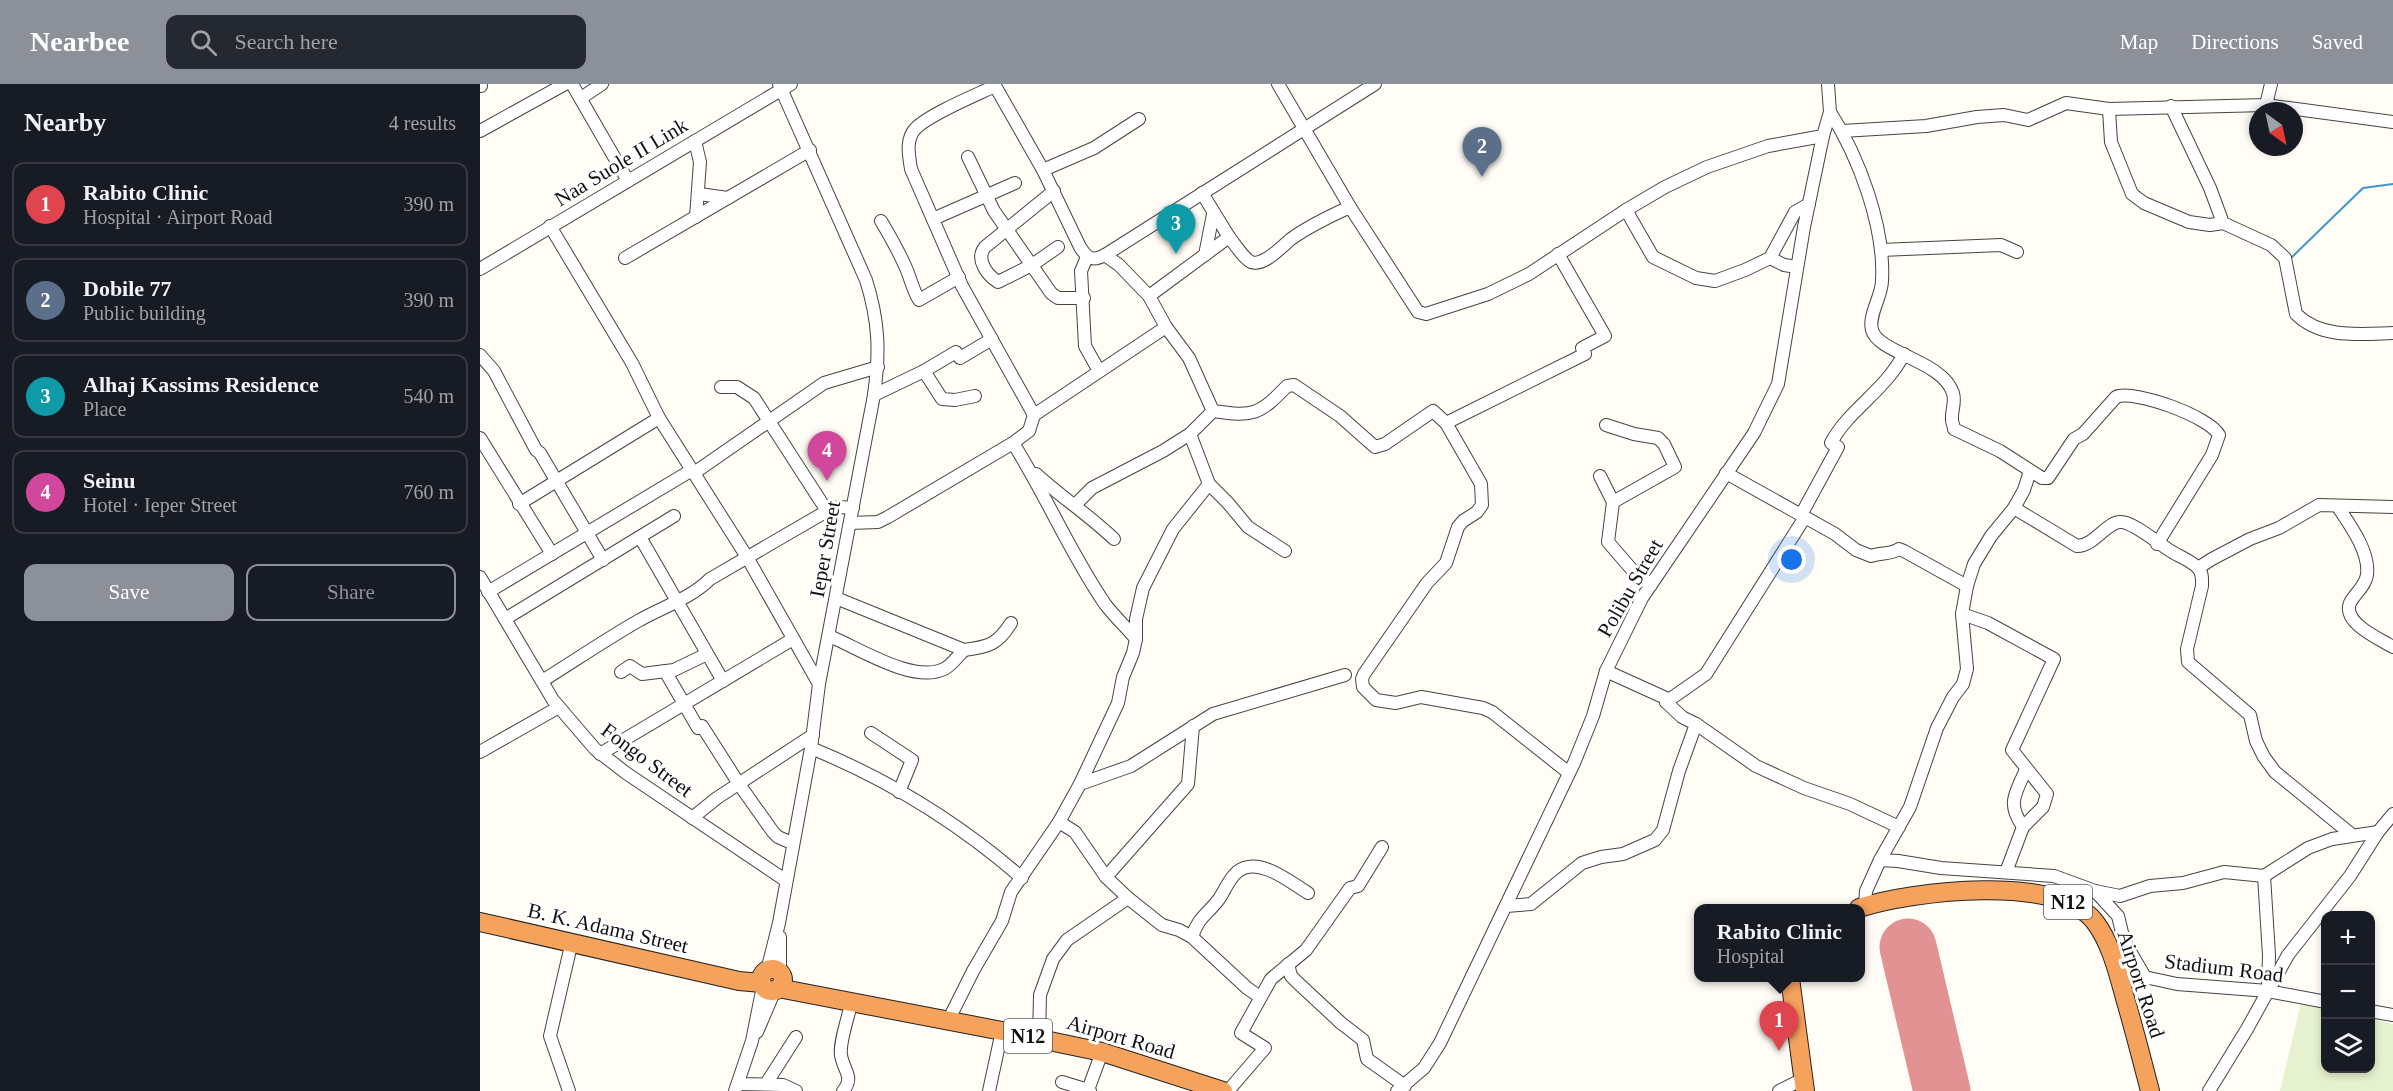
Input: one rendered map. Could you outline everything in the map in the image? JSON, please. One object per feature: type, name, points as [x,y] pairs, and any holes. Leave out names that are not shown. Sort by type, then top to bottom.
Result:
[{"type":"highway","name":"Airport Road","points":[[1865,907],[1925,895],[1978,890],[2025,891],[2058,898],[2079,907],[2095,922],[2117,971],[2150,1091]]},
{"type":"highway","name":"B. K. Adama Street","points":[[480,922],[572,941],[583,946],[725,978],[771,980]]},
{"type":"highway","name":"Airport Road","points":[[771,980],[828,999],[1102,1052],[1219,1090]]},
{"type":"highway","points":[[1791,982],[1804,1085]]},
{"type":"street","points":[[480,131],[565,84]]},
{"type":"street","points":[[572,84],[628,181]]},
{"type":"street","points":[[581,98],[602,84]]},
{"type":"street","points":[[1278,84],[1350,207],[1418,312],[1426,314],[1510,284],[1626,210],[1665,187],[1707,167],[1768,146],[1822,136]]},
{"type":"street","points":[[1034,415],[959,277],[911,169],[907,149],[915,129],[995,85],[1043,170],[1075,237],[1087,257],[1098,259],[1375,84]]},
{"type":"street","name":"Polibu Street","points":[[1401,1089],[1424,1068],[1437,1049],[1569,773],[1593,716],[1606,671],[1630,619],[1754,433],[1778,384],[1822,136],[1830,112],[1828,84]]},
{"type":"street","points":[[2267,102],[2271,84]]},
{"type":"street","name":"Naa Suole II Link","points":[[480,269],[784,86]]},
{"type":"street","name":"Ieper Street","points":[[736,1087],[771,980],[785,880],[811,748],[819,684],[878,367],[879,337],[874,305],[866,280],[784,86]]},
{"type":"street","points":[[1842,131],[1926,126],[2004,115],[2028,120],[2066,104],[2109,109],[2249,105]]},
{"type":"street","points":[[2171,106],[2210,188],[2223,223]]},
{"type":"street","points":[[2109,109],[2111,142],[2132,194],[2144,203],[2189,222],[2210,225],[2223,223],[2271,245],[2285,258],[2294,297],[2294,310],[2300,319],[2327,332],[2393,333]]},
{"type":"street","points":[[2303,110],[2393,122]]},
{"type":"street","points":[[1830,112],[1842,131],[1867,191],[1881,250],[1882,283],[1872,321],[1872,332],[1879,339],[1936,371],[1949,385],[1955,408],[1952,418],[1954,429],[2000,451],[2042,478],[2048,478],[2074,440],[2083,434],[2116,397],[2123,394],[2195,416],[2214,427],[2219,435],[2212,455],[2157,544]]},
{"type":"street","points":[[1043,170],[1094,148],[1139,119]]},
{"type":"street","points":[[695,141],[700,162],[696,217]]},
{"type":"street","points":[[626,258],[810,150]]},
{"type":"street","points":[[968,157],[986,195],[1007,230],[1051,293],[1058,298],[1084,298]]},
{"type":"street","points":[[933,219],[1015,183]]},
{"type":"street","points":[[1054,191],[982,250],[981,260],[984,268],[998,282],[1032,265],[1058,247]]},
{"type":"street","points":[[1202,193],[1229,237],[1249,261],[1256,262],[1266,259],[1293,237],[1350,207]]},
{"type":"street","points":[[699,194],[728,198]]},
{"type":"street","points":[[1626,210],[1653,257],[1696,278],[1715,281],[1770,258],[1795,212],[1809,204]]},
{"type":"street","points":[[1205,255],[1213,214]]},
{"type":"street","points":[[881,221],[908,271],[913,291],[919,300],[959,277]]},
{"type":"street","points":[[550,226],[631,361],[659,418],[747,557],[819,684]]},
{"type":"street","points":[[1149,296],[1229,237]]},
{"type":"street","points":[[1881,250],[1903,247],[2001,245],[2016,252]]},
{"type":"street","points":[[1446,423],[1585,354],[1582,348],[1605,336],[1558,254]]},
{"type":"street","points":[[1105,255],[1119,265],[1149,296],[1166,327],[1188,358],[1213,411]]},
{"type":"street","points":[[1087,257],[1081,271],[1085,346],[1098,371]]},
{"type":"street","points":[[1770,258],[1784,265],[1797,267]]},
{"type":"street","points":[[850,523],[878,522],[1013,442],[1029,430],[1034,415],[1166,327]]},
{"type":"street","points":[[874,395],[956,352],[960,358],[992,339]]},
{"type":"street","points":[[1666,702],[1706,674],[1803,516],[1838,447],[1831,443],[1837,432],[1884,384],[1904,354]]},
{"type":"street","points":[[480,355],[494,371],[536,450],[557,481],[603,560]]},
{"type":"street","points":[[488,592],[693,472],[824,383],[878,367]]},
{"type":"street","points":[[924,370],[942,399],[955,400],[975,396]]},
{"type":"street","points":[[1213,411],[1236,414],[1257,412],[1266,407],[1290,384],[1340,416],[1376,447],[1385,444],[1434,411],[1446,423],[1481,484],[1482,505],[1458,527],[1446,563],[1427,583],[1364,674],[1362,687],[1376,700],[1396,703],[1421,697],[1483,708],[1500,718],[1569,773]]},
{"type":"street","points":[[721,387],[737,387],[754,398],[826,510]]},
{"type":"street","points":[[1075,505],[1092,488],[1190,434],[1213,411]]},
{"type":"street","points":[[519,504],[659,418]]},
{"type":"street","points":[[1606,425],[1634,435],[1658,438],[1664,444],[1675,467],[1613,502]]},
{"type":"street","points":[[1190,434],[1209,484],[1248,527],[1285,551]]},
{"type":"street","points":[[480,438],[552,554]]},
{"type":"street","points":[[1013,442],[1029,466],[1062,531],[1106,605],[1136,639]]},
{"type":"street","points":[[1029,466],[1062,497],[1075,505],[1114,539]]},
{"type":"street","points":[[1863,904],[1866,891],[1880,860],[1910,807],[1937,728],[1953,697],[1963,684],[1967,669],[1962,614],[1974,564],[1991,536],[2014,508],[2024,490],[2030,471]]},
{"type":"street","points":[[1726,473],[1835,534],[1856,550],[1871,556],[1878,553],[1892,554],[1899,549],[1967,586]]},
{"type":"street","points":[[1600,476],[1613,502],[1608,542],[1634,573],[1651,585]]},
{"type":"street","points":[[948,1021],[1002,921],[1011,892],[1059,822],[1080,784],[1118,703],[1123,677],[1133,653],[1136,619],[1143,588],[1173,529],[1209,484]]},
{"type":"street","points":[[2198,568],[2221,554],[2279,528],[2319,505],[2393,507]]},
{"type":"street","points":[[542,681],[638,621],[675,600],[697,592],[710,579],[826,510],[839,507],[853,508]]},
{"type":"street","points":[[2338,507],[2355,535],[2367,564],[2367,575],[2363,586],[2351,602],[2350,614],[2362,628],[2393,647]]},
{"type":"street","points":[[2014,508],[2076,546],[2083,546],[2100,537],[2116,523],[2122,522],[2134,526],[2157,544],[2198,568],[2202,576],[2202,586],[2187,649],[2188,662],[2218,685],[2250,715],[2256,741],[2275,771],[2352,835]]},
{"type":"street","points":[[505,619],[674,516]]},
{"type":"street","points":[[640,537],[723,681]]},
{"type":"street","name":"Fongo Street","points":[[480,577],[559,707],[600,754],[785,880]]},
{"type":"street","points":[[836,598],[964,650],[983,648],[1001,639],[1011,623]]},
{"type":"street","points":[[1962,614],[1988,623],[2054,659],[2012,750],[2047,794],[2043,807],[2024,827],[2006,872]]},
{"type":"street","points":[[829,636],[905,670],[924,674],[945,669],[964,650]]},
{"type":"street","points":[[600,754],[793,639]]},
{"type":"street","points":[[621,672],[630,666],[642,674],[674,670],[707,654]]},
{"type":"street","points":[[665,671],[698,728],[702,726],[773,832],[778,837],[792,843]]},
{"type":"street","points":[[1606,671],[1670,700],[1666,702]]},
{"type":"street","points":[[1080,784],[1131,766],[1213,714],[1345,675]]},
{"type":"street","points":[[1666,702],[1682,717],[1696,724],[1756,766],[1804,788],[1850,804],[1899,827]]},
{"type":"street","points":[[480,752],[559,707]]},
{"type":"street","points":[[1506,906],[1531,904],[1582,863],[1623,854],[1655,840],[1663,830],[1679,771],[1696,724]]},
{"type":"street","points":[[1106,877],[1188,784],[1193,726]]},
{"type":"street","points":[[871,733],[912,760],[899,792]]},
{"type":"street","points":[[692,818],[813,735]]},
{"type":"street","points":[[811,748],[899,792],[987,847],[1022,878]]},
{"type":"street","points":[[2024,827],[2014,814],[2014,798],[2026,769]]},
{"type":"street","points":[[2209,1091],[2288,955],[2350,876],[2378,832],[2393,814]]},
{"type":"street","points":[[1059,822],[1075,832],[1106,877],[1128,898],[1162,925],[1192,937],[1247,988],[1260,997]]},
{"type":"street","points":[[1880,860],[1941,868],[2054,876],[2095,891],[2121,896],[2150,886],[2183,883],[2224,872],[2264,876],[2308,848],[2332,839],[2378,832]]},
{"type":"street","points":[[1219,1090],[1266,1048],[1241,1033],[1271,979],[1306,951],[1350,888],[1358,886],[1382,847]]},
{"type":"street","points":[[1192,937],[1198,921],[1215,905],[1231,879],[1246,867],[1258,866],[1308,893]]},
{"type":"street","points":[[2264,876],[2269,955],[2268,991]]},
{"type":"street","points":[[2095,891],[2118,916],[2124,941],[2145,976]]},
{"type":"street","points":[[1039,1039],[1040,995],[1053,959],[1067,940],[1128,898]]},
{"type":"street","points":[[569,1091],[550,1036],[572,941]]},
{"type":"street","points":[[1288,964],[1291,976],[1341,1023],[1363,1040],[1367,1059],[1401,1089]]},
{"type":"street","name":"Stadium Road","points":[[2117,971],[2177,984],[2268,991],[2321,1001]]},
{"type":"street","points":[[843,1091],[849,1082],[849,1075],[841,1051],[851,1003]]},
{"type":"street","points":[[2375,1012],[2393,1016]]},
{"type":"street","points":[[989,1091],[1002,1031]]},
{"type":"street","points":[[766,1084],[796,1037]]},
{"type":"street","points":[[1062,1082],[1089,1091],[1102,1052]]},
{"type":"street","points":[[736,1087],[783,1085],[796,1091]]},
{"type":"street","points":[[1779,1091],[1804,1085]]},
{"type":"green space","points":[[2301,1003],[2321,1008],[2321,1073],[2375,1073],[2375,1020],[2393,1024],[2393,1091],[2280,1091]]},
{"type":"waterway","points":[[2291,258],[2363,188],[2393,184]]},
{"type":"runway","points":[[1908,947],[1942,1091]]},
{"type":"place","name":"Dobile 77","points":[[1482,177]]},
{"type":"place","name":"Alhaj Kassims Residence","points":[[1176,254]]},
{"type":"place","name":"Seinu","points":[[827,481]]},
{"type":"place","name":"Rabito Clinic","points":[[1779,1051]]}]
